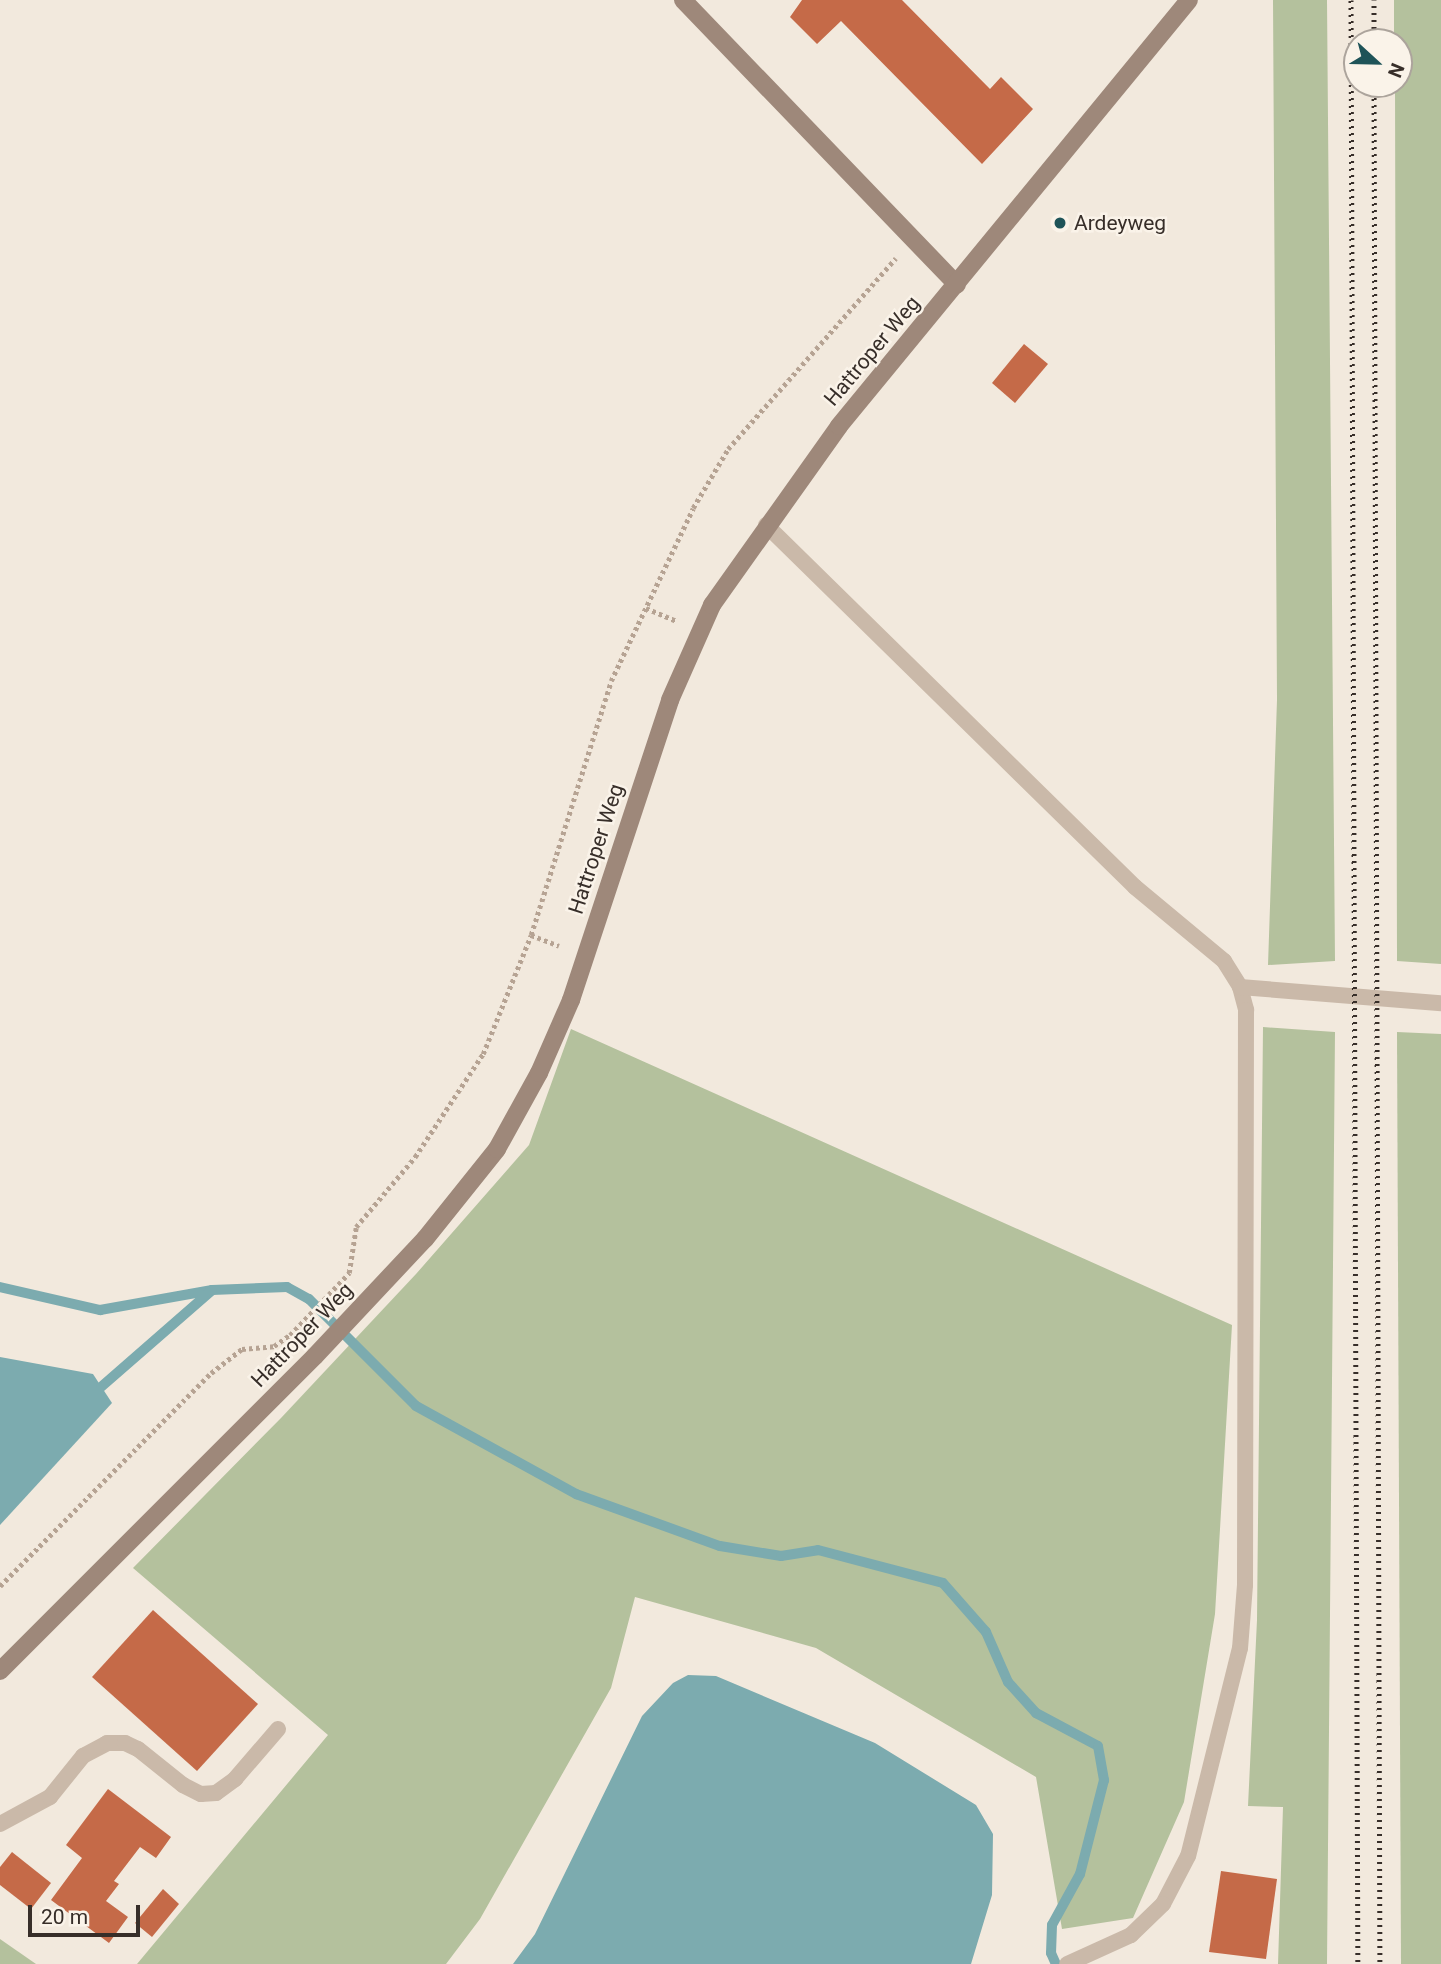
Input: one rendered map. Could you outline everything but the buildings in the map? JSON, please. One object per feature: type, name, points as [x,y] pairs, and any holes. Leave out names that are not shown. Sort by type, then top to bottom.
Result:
[{"type":"main road","points":[[683,0],[957,285]]},
{"type":"main road","name":"Hattroper Weg","points":[[0,1671],[315,1356],[425,1239],[497,1149],[539,1073],[586,957],[670,701],[712,605],[766,525],[839,426],[1189,0]]},
{"type":"lane","points":[[766,525],[1135,887],[1224,961],[1240,988],[1246,1010],[1245,1585],[1240,1648],[1188,1856],[1163,1904],[1131,1935],[1074,1961]]},
{"type":"lane","points":[[1240,988],[1441,1003]]},
{"type":"lane","points":[[0,1824],[50,1797],[83,1756],[107,1743],[125,1743],[138,1749],[183,1785],[201,1794],[216,1793],[234,1779],[278,1730]]},
{"type":"path","points":[[0,1586],[211,1373],[242,1349],[274,1346],[290,1335],[349,1273],[356,1227],[415,1157],[483,1054],[531,935],[611,681],[693,508],[729,449],[775,400],[912,239]]},
{"type":"green space","points":[[1273,0],[1327,0],[1335,961],[1268,965],[1277,700]]},
{"type":"green space","points":[[1394,0],[1441,0],[1441,964],[1397,961],[1395,98],[1413,98],[1413,28],[1394,28]]},
{"type":"green space","points":[[1263,1027],[1335,1032],[1327,1964],[1278,1964],[1283,1807],[1248,1806],[1257,1620]]},
{"type":"green space","points":[[571,1029],[1232,1325],[1215,1614],[1184,1802],[1133,1918],[1062,1929],[1036,1777],[816,1648],[635,1597],[611,1688],[480,1919],[446,1964],[137,1964],[328,1735],[133,1568],[281,1418],[416,1274],[529,1145]]},
{"type":"green space","points":[[1397,1032],[1441,1034],[1441,1964],[1401,1964]]},
{"type":"green space","points":[[0,1939],[36,1964],[0,1964]]},
{"type":"water","points":[[0,1357],[93,1374],[112,1403],[0,1525]]},
{"type":"water","points":[[688,1675],[716,1676],[875,1743],[976,1805],[993,1834],[992,1895],[971,1964],[513,1964],[535,1934],[642,1716],[673,1683]]},
{"type":"waterway","points":[[0,1287],[100,1310],[212,1290],[287,1287],[309,1299],[416,1406],[576,1494],[720,1546],[781,1556],[818,1550],[943,1583],[986,1632],[1008,1682],[1036,1713],[1098,1746],[1104,1780],[1080,1874],[1052,1925],[1051,1953],[1056,1964]]},
{"type":"waterway","points":[[101,1387],[212,1290]]},
{"type":"railway","points":[[1351,0],[1358,1964]]},
{"type":"railway","points":[[1374,0],[1374,28]]},
{"type":"railway","points":[[1374,98],[1380,1964]]},
{"type":"place","name":"Ardeyweg","points":[[1060,223]]}]
